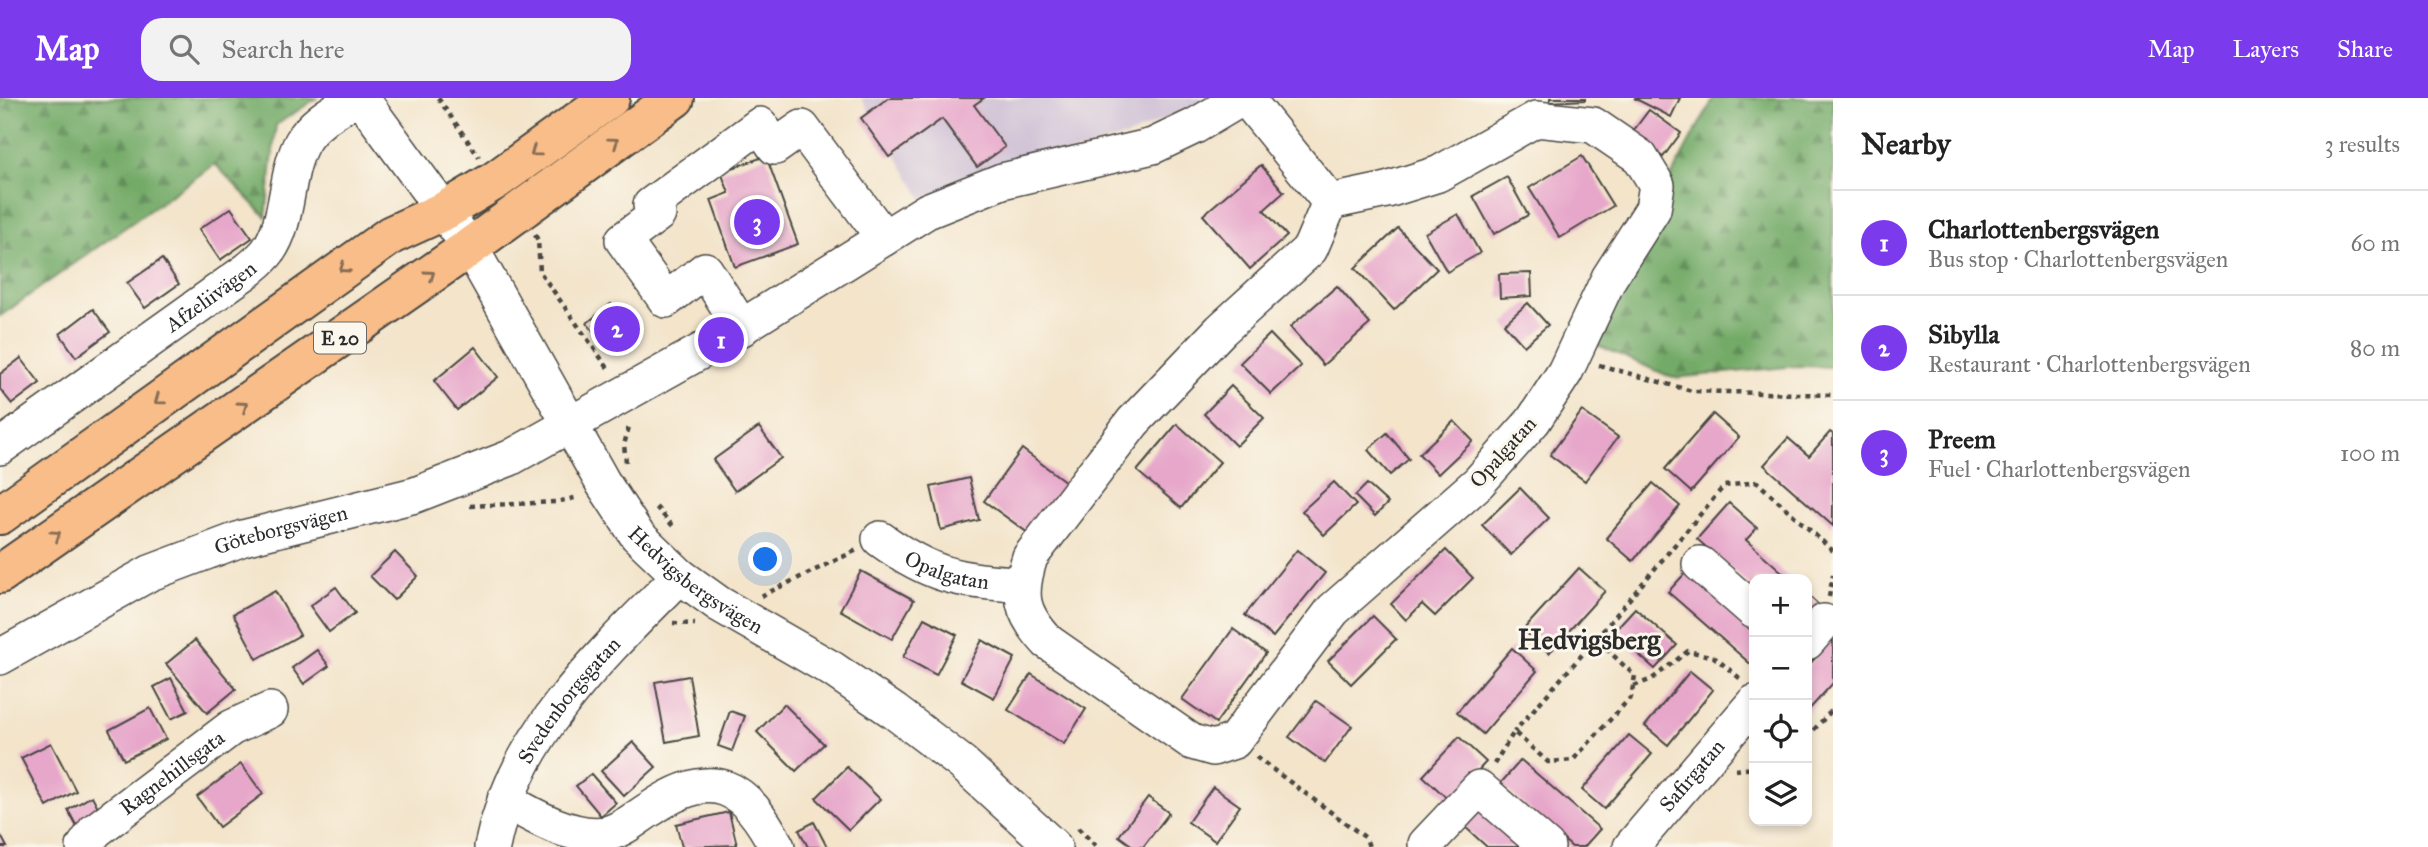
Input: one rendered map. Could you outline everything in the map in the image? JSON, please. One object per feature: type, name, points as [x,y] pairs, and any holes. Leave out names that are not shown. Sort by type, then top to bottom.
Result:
[{"type":"highway","name":"E 20","points":[[0,515],[391,235],[446,210],[496,180],[610,98]]},
{"type":"highway","name":"E 20","points":[[0,574],[470,247],[676,98]]},
{"type":"street","name":"Hedvigsbergsvägen","points":[[359,98],[446,210],[470,247],[569,423],[637,535],[680,576],[738,616],[832,669],[895,712],[962,763],[1054,847]]},
{"type":"street","name":"Afzeliivägen","points":[[0,447],[248,270],[269,250],[279,226],[293,166],[303,141],[321,120],[359,98]]},
{"type":"street","points":[[1244,98],[1330,202]]},
{"type":"street","name":"Göteborgsvägen","points":[[0,657],[150,573],[243,538],[415,495],[510,458],[742,328],[927,211],[1002,181],[1153,146],[1244,98]]},
{"type":"street","name":"Opalgatan","points":[[1600,112],[1640,157],[1657,186],[1653,209],[1609,278],[1572,358],[1533,421],[1488,473],[1333,610],[1234,741],[1213,748],[1192,742],[1048,642],[1030,623],[1022,584],[1030,557],[1133,422],[1221,330],[1310,249],[1330,202],[1387,190],[1438,174],[1536,119],[1600,112]]},
{"type":"street","points":[[742,328],[705,270],[666,300],[623,240],[658,214],[651,205],[760,125],[775,147],[802,128],[884,238]]},
{"type":"street","name":"Opalgatan","points":[[880,539],[915,563],[942,574],[979,583],[1022,584]]},
{"type":"street","points":[[1700,564],[1749,607]]},
{"type":"street","name":"Svedenborgsgatan","points":[[492,847],[505,800],[528,753],[580,681],[680,576]]},
{"type":"street","name":"Safirgatan","points":[[1631,847],[1749,694]]},
{"type":"street","name":"Ragnehillsgata","points":[[84,847],[95,831],[231,728],[270,710]]},
{"type":"street","points":[[505,800],[578,832],[606,834],[620,829],[674,793],[693,785],[711,785],[737,793],[754,807],[777,847]]},
{"type":"street","points":[[1426,844],[1479,788],[1548,847]]},
{"type":"path","points":[[438,98],[496,180]]},
{"type":"path","points":[[519,211],[538,240],[540,272],[572,321],[626,392],[635,414],[624,444],[627,468]]},
{"type":"path","points":[[1572,358],[1692,391],[1833,395]]},
{"type":"path","points":[[652,501],[676,529]]},
{"type":"path","points":[[757,597],[880,539]]},
{"type":"path","points":[[1479,788],[1514,732],[1596,639],[1635,676],[1631,697],[1573,760],[1548,762],[1514,732]]},
{"type":"path","points":[[1633,686],[1652,679],[1688,651],[1714,657],[1749,692]]},
{"type":"path","points":[[1812,732],[1833,709]]},
{"type":"path","points":[[1234,741],[1366,838],[1368,847]]},
{"type":"shaded area","points":[[861,98],[1211,98],[1130,135],[922,198]]},
{"type":"green space","points":[[0,98],[317,98],[276,125],[266,217],[215,164],[0,316]]},
{"type":"green space","points":[[1714,98],[1833,98],[1833,367],[1798,366],[1673,378],[1597,345],[1651,219]]},
{"type":"building","points":[[888,98],[984,98],[974,105],[1005,147],[977,167],[942,119],[889,157],[861,118]]},
{"type":"building","points":[[1550,98],[1585,98],[1585,100],[1550,102]]},
{"type":"building","points":[[1634,98],[1680,98],[1671,117]]},
{"type":"building","points":[[1649,110],[1681,133],[1663,157],[1631,134]]},
{"type":"building","points":[[766,156],[798,244],[735,267],[711,200],[729,193],[721,172]]},
{"type":"building","points":[[1582,156],[1613,206],[1560,238],[1529,188]]},
{"type":"building","points":[[1261,165],[1284,192],[1264,210],[1287,236],[1250,269],[1203,215]]},
{"type":"building","points":[[1507,177],[1528,215],[1494,234],[1473,196]]},
{"type":"building","points":[[231,208],[252,238],[220,260],[199,229]]},
{"type":"building","points":[[1458,214],[1480,253],[1447,272],[1425,233]]},
{"type":"building","points":[[1398,228],[1437,269],[1394,310],[1355,268]]},
{"type":"building","points":[[162,259],[179,284],[145,308],[127,283]]},
{"type":"building","points":[[1531,273],[1532,296],[1500,298],[1499,274]]},
{"type":"building","points":[[1337,286],[1370,324],[1323,365],[1290,327]]},
{"type":"building","points":[[1528,303],[1548,325],[1524,346],[1504,324]]},
{"type":"building","points":[[611,304],[633,331],[609,351],[587,323]]},
{"type":"building","points":[[93,309],[110,332],[76,357],[60,334]]},
{"type":"building","points":[[1270,334],[1301,366],[1271,394],[1240,363]]},
{"type":"building","points":[[475,347],[498,377],[457,410],[434,381]]},
{"type":"building","points":[[21,358],[40,383],[12,404],[0,389],[0,374]]},
{"type":"building","points":[[1231,386],[1264,418],[1236,446],[1204,414]]},
{"type":"building","points":[[1582,411],[1618,437],[1585,481],[1550,455]]},
{"type":"building","points":[[1713,414],[1739,437],[1691,492],[1665,469]]},
{"type":"building","points":[[1454,421],[1473,441],[1438,474],[1419,454]]},
{"type":"building","points":[[1177,424],[1220,462],[1181,508],[1137,471]]},
{"type":"building","points":[[759,427],[781,458],[735,491],[713,460]]},
{"type":"building","points":[[1830,432],[1833,434],[1833,526],[1764,465],[1788,438],[1809,456]]},
{"type":"building","points":[[1387,433],[1409,459],[1390,475],[1368,450]]},
{"type":"building","points":[[1022,449],[1066,482],[1028,533],[984,501]]},
{"type":"building","points":[[969,478],[979,520],[941,530],[931,487]]},
{"type":"building","points":[[1334,482],[1356,505],[1324,535],[1302,511]]},
{"type":"building","points":[[1653,483],[1680,506],[1633,561],[1606,538]]},
{"type":"building","points":[[1367,484],[1388,503],[1375,516],[1355,496]]},
{"type":"building","points":[[1520,488],[1549,518],[1511,555],[1482,525]]},
{"type":"building","points":[[1729,503],[1757,528],[1746,540],[1784,574],[1749,574],[1749,585],[1697,539]]},
{"type":"building","points":[[1297,550],[1325,573],[1273,637],[1245,615]]},
{"type":"building","points":[[1446,550],[1473,578],[1435,616],[1422,604],[1406,620],[1391,604]]},
{"type":"building","points":[[395,552],[418,576],[394,600],[370,576]]},
{"type":"building","points":[[1579,568],[1605,591],[1549,653],[1523,630]]},
{"type":"building","points":[[1688,570],[1749,623],[1749,663],[1668,592]]},
{"type":"building","points":[[861,571],[914,600],[892,639],[840,610]]},
{"type":"building","points":[[336,587],[355,613],[329,632],[310,606]]},
{"type":"building","points":[[275,591],[300,635],[257,659],[233,614]]},
{"type":"building","points":[[1812,599],[1822,608],[1812,619]]},
{"type":"building","points":[[1635,608],[1677,645],[1655,669],[1613,632]]},
{"type":"building","points":[[1373,616],[1396,639],[1351,684],[1328,661]]},
{"type":"building","points":[[924,618],[957,635],[936,675],[903,657]]},
{"type":"building","points":[[1233,629],[1266,653],[1216,723],[1182,699]]},
{"type":"building","points":[[1833,638],[1833,683],[1812,706],[1812,700],[1812,661]]},
{"type":"building","points":[[195,640],[236,689],[207,713],[166,664]]},
{"type":"building","points":[[982,640],[1015,658],[994,698],[961,680]]},
{"type":"building","points":[[1512,648],[1537,671],[1483,734],[1457,712]]},
{"type":"building","points":[[317,650],[329,666],[304,684],[292,668]]},
{"type":"building","points":[[1690,671],[1713,690],[1668,745],[1645,726]]},
{"type":"building","points":[[1031,674],[1086,709],[1064,744],[1008,710]]},
{"type":"building","points":[[689,676],[699,736],[666,742],[655,682]]},
{"type":"building","points":[[171,678],[188,711],[171,719],[154,687]]},
{"type":"building","points":[[1316,701],[1352,726],[1325,763],[1289,737]]},
{"type":"building","points":[[784,704],[824,744],[796,771],[757,732]]},
{"type":"building","points":[[150,708],[166,739],[124,760],[109,730]]},
{"type":"building","points":[[730,711],[745,716],[732,751],[718,746]]},
{"type":"building","points":[[1629,735],[1652,754],[1604,809],[1582,790]]},
{"type":"building","points":[[1459,737],[1486,762],[1450,801],[1423,776]]},
{"type":"building","points":[[633,742],[656,767],[624,796],[601,771]]},
{"type":"building","points":[[51,743],[76,791],[47,807],[21,758]]},
{"type":"building","points":[[1521,760],[1600,829],[1584,847],[1572,847],[1500,784]]},
{"type":"building","points":[[241,764],[263,794],[219,827],[197,797]]},
{"type":"building","points":[[847,767],[880,799],[849,830],[816,798]]},
{"type":"building","points":[[591,774],[616,803],[601,816],[576,786]]},
{"type":"building","points":[[1213,787],[1240,806],[1215,841],[1188,822]]},
{"type":"building","points":[[92,796],[100,811],[76,825],[68,810]]},
{"type":"building","points":[[1148,797],[1169,813],[1143,847],[1134,847],[1119,836]]},
{"type":"building","points":[[1484,803],[1523,847],[1487,847],[1464,826]]},
{"type":"building","points":[[729,812],[737,845],[682,847],[676,824]]},
{"type":"building","points":[[814,822],[827,847],[808,847],[799,830]]},
{"type":"building","points":[[0,834],[7,847],[0,847]]},
{"type":"place","name":"Preem","points":[[757,222]]},
{"type":"place","name":"Sibylla","points":[[617,329]]},
{"type":"place","name":"Charlottenbergsvägen","points":[[721,340]]},
{"type":"district","name":"Hedvigsberg","points":[[1589,639]]}]
